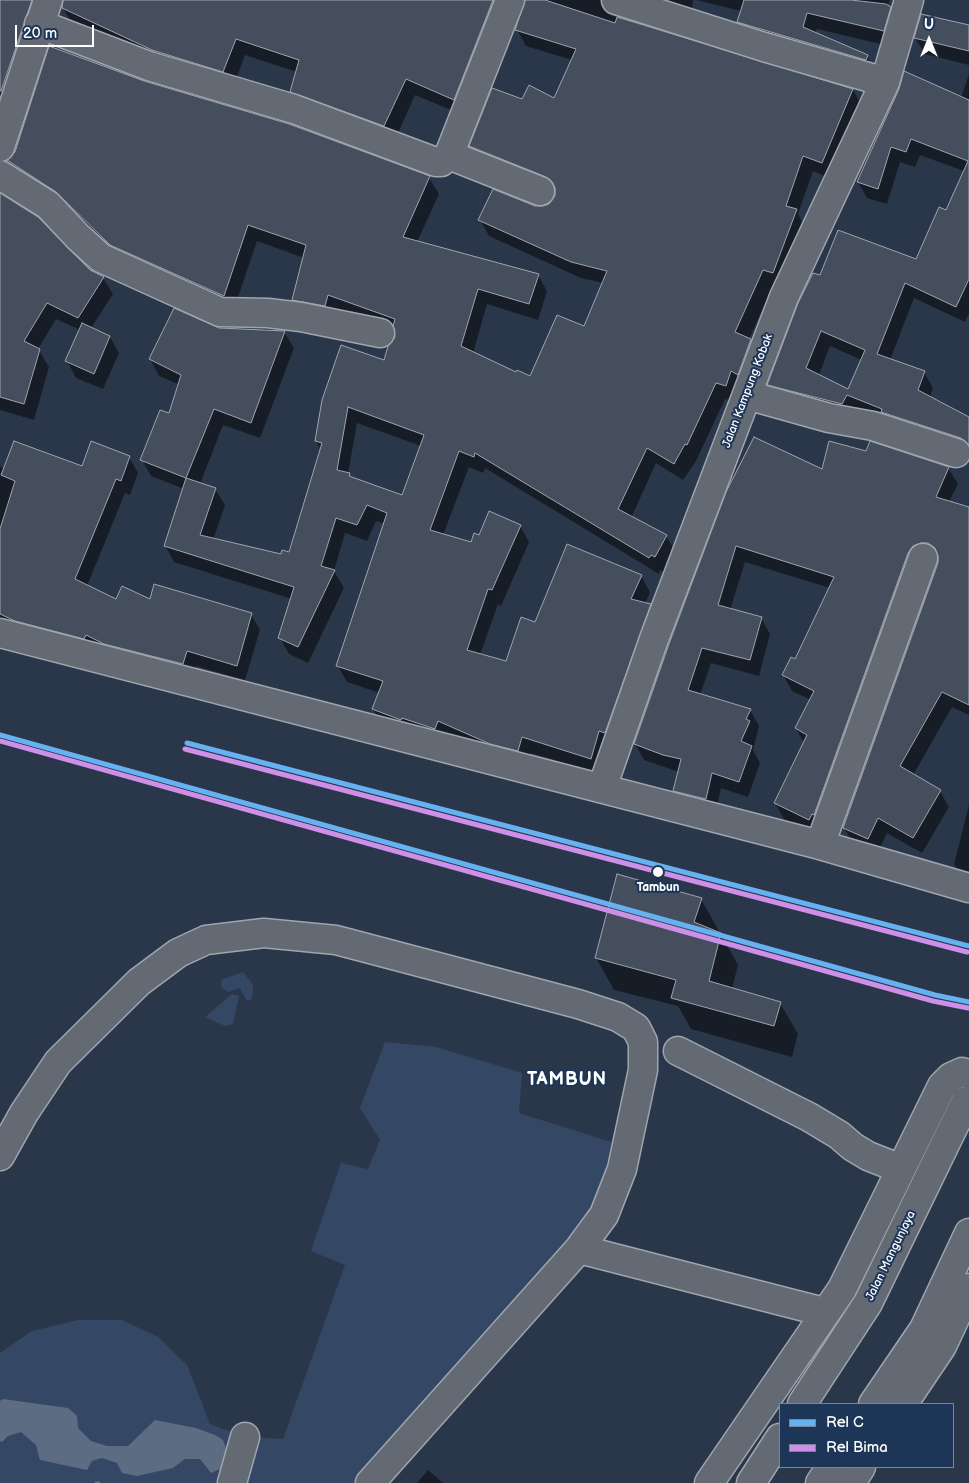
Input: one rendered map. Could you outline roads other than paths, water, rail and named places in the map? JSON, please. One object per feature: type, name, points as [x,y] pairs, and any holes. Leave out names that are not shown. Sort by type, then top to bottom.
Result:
[{"type":"street","points":[[0,147],[10,86],[44,12],[149,66],[294,110],[436,162],[446,160],[450,155],[510,0]]},
{"type":"street","points":[[616,0],[764,47],[886,82]]},
{"type":"street","name":"Jalan Kampung Kobak","points":[[602,788],[654,639],[784,297],[886,82],[909,0]]},
{"type":"street","points":[[450,155],[540,190]]},
{"type":"street","points":[[0,175],[48,205],[78,238],[101,258],[220,312],[276,314],[380,333]]},
{"type":"street","points":[[747,395],[829,418],[873,426],[956,453]]},
{"type":"street","points":[[820,845],[923,558]]},
{"type":"street","points":[[0,633],[820,845],[969,888]]},
{"type":"street","points":[[0,1156],[24,1113],[58,1062],[139,982],[178,953],[206,940],[264,933],[336,940],[578,1004],[618,1017],[636,1028],[643,1042],[643,1070],[622,1169],[604,1215],[579,1249],[370,1483]]},
{"type":"street","points":[[678,1050],[809,1117],[839,1135],[853,1147],[868,1156],[901,1169]]},
{"type":"street","points":[[709,1483],[824,1312],[842,1289],[942,1086],[951,1077],[962,1072],[969,1074]]},
{"type":"street","name":"Jalan Mangunjaya","points":[[803,1403],[868,1303],[966,1101]]},
{"type":"street","points":[[874,1403],[924,1329],[969,1233]]},
{"type":"street","points":[[579,1249],[824,1312]]},
{"type":"street","points":[[904,1403],[942,1346],[969,1288]]},
{"type":"street","points":[[232,1483],[245,1437]]},
{"type":"street","points":[[751,1483],[779,1440]]},
{"type":"street","points":[[820,1483],[830,1468]]},
{"type":"street","points":[[851,1483],[860,1468]]},
{"type":"rail line","name":"C","points":[[0,735],[935,995],[969,1002]]},
{"type":"rail line","name":"Bima","points":[[0,741],[933,1001],[968,1008]]},
{"type":"rail line","name":"C","points":[[187,743],[969,946]]},
{"type":"rail line","name":"Bima","points":[[185,749],[967,952]]},
{"type":"place","name":"Tambun","points":[[658,872]]},
{"type":"district","name":"TAMBUN","points":[[567,1080]]}]
